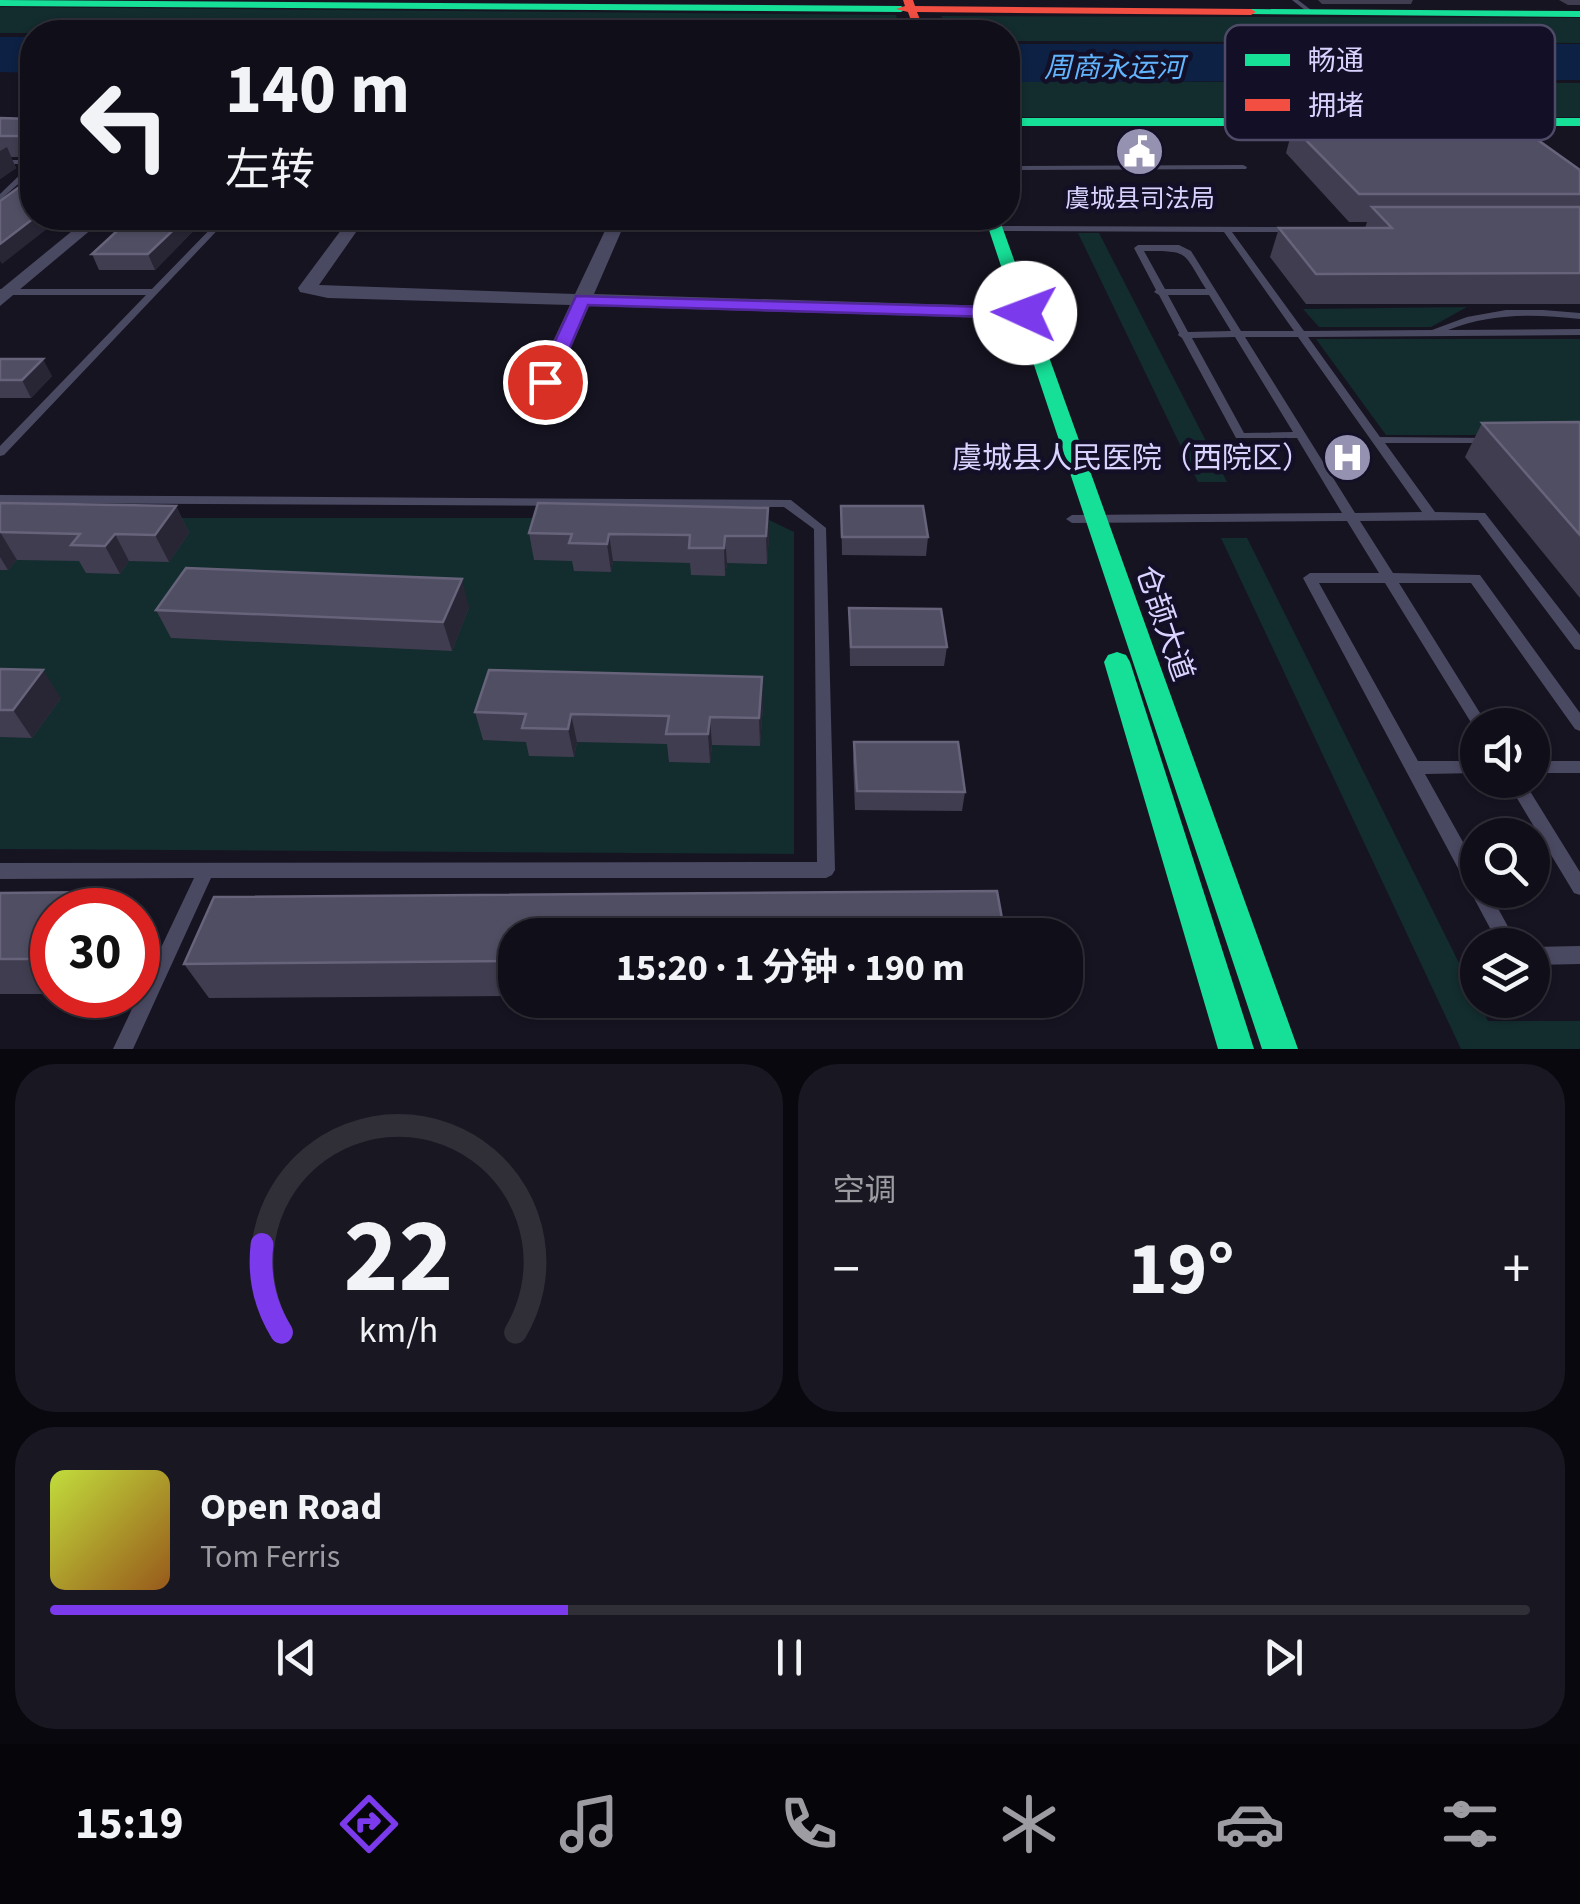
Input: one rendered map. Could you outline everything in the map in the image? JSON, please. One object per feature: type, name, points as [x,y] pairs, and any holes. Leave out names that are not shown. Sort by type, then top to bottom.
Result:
[{"type":"street","points":[[0,2],[384,3],[918,15],[1304,6],[1580,14]]},
{"type":"street","points":[[1020,122],[1225,124]]},
{"type":"street","points":[[1555,123],[1580,122]]},
{"type":"street","points":[[3,295],[83,230]]},
{"type":"street","points":[[349,230],[306,288],[328,292],[1017,312]]},
{"type":"street","points":[[545,382],[614,230]]},
{"type":"street","name":"仓颉大道","points":[[990,230],[1017,312],[1096,519],[1280,1049]]},
{"type":"street","name":"仓颉大道","points":[[1017,312],[1084,557]]},
{"type":"street","name":"仓颉大道","points":[[1108,633],[1236,1049]]},
{"type":"lane","points":[[1020,168],[1243,167]]},
{"type":"lane","points":[[0,198],[20,177]]},
{"type":"lane","points":[[1020,224],[1305,229]]},
{"type":"lane","points":[[1226,229],[1430,516]]},
{"type":"lane","points":[[0,453],[213,230]]},
{"type":"lane","points":[[1301,436],[1240,436],[1138,248],[1180,248],[1188,253],[1469,708]]},
{"type":"lane","points":[[3,295],[154,292]]},
{"type":"lane","points":[[1159,292],[1212,292]]},
{"type":"lane","points":[[1430,333],[1469,317],[1528,312],[1580,316]]},
{"type":"lane","points":[[1183,335],[1580,332]]},
{"type":"lane","points":[[1377,440],[1506,440]]},
{"type":"lane","points":[[0,499],[788,503],[820,528],[826,870],[0,871]]},
{"type":"lane","points":[[1072,519],[1481,516],[1580,645]]},
{"type":"lane","points":[[1460,855],[1310,578],[1475,578],[1580,724]]},
{"type":"lane","points":[[1413,768],[1460,767]]},
{"type":"lane","points":[[1550,767],[1580,767]]},
{"type":"lane","points":[[1525,798],[1580,887]]},
{"type":"lane","points":[[123,1049],[206,870]]},
{"type":"lane","points":[[1550,956],[1580,956]]},
{"type":"green space","points":[[0,7],[896,15],[897,20],[20,20],[20,33],[0,33]]},
{"type":"green space","points":[[941,16],[1580,18],[1580,43],[1555,43],[1555,25],[1225,25],[1225,42],[1020,41],[1020,20],[944,20]]},
{"type":"green space","points":[[1020,81],[1225,82],[1225,117],[1020,117]]},
{"type":"green space","points":[[1555,83],[1580,83],[1580,117],[1555,117]]},
{"type":"green space","points":[[1078,233],[1099,233],[1227,482],[1198,482]]},
{"type":"green space","points":[[1467,307],[1431,327],[1319,327],[1303,309]]},
{"type":"green space","points":[[1316,339],[1580,339],[1580,435],[1386,435]]},
{"type":"green space","points":[[0,518],[765,518],[794,532],[794,854],[0,849]]},
{"type":"green space","points":[[1221,538],[1247,538],[1460,965],[1460,1018],[1580,1021],[1580,1049],[1461,1049]]},
{"type":"water","points":[[0,37],[20,37],[20,73],[0,72]]},
{"type":"water","name":"周商永运河","points":[[1020,44],[1225,44],[1225,81],[1020,82]]},
{"type":"water","points":[[1555,44],[1580,44],[1580,80],[1555,80]]},
{"type":"building","points":[[0,118],[20,119],[20,136],[0,136]]},
{"type":"building","points":[[1306,140],[1538,140],[1580,170],[1580,194],[1359,194]]},
{"type":"building","points":[[20,186],[20,229],[0,244],[0,201]]},
{"type":"building","points":[[1372,207],[1580,207],[1580,273],[1316,274],[1279,228],[1392,228]]},
{"type":"building","points":[[118,230],[173,230],[148,254],[92,254]]},
{"type":"building","points":[[0,359],[43,359],[22,380],[0,380]]},
{"type":"building","points":[[1580,422],[1580,535],[1482,423]]},
{"type":"building","points":[[0,503],[176,506],[155,535],[115,534],[105,546],[71,545],[80,534],[0,532]]},
{"type":"building","points":[[538,503],[768,508],[766,536],[725,536],[724,548],[689,548],[690,535],[609,534],[607,544],[569,543],[572,534],[529,533]]},
{"type":"building","points":[[841,506],[923,506],[928,537],[842,537]]},
{"type":"building","points":[[186,568],[462,579],[443,622],[156,610]]},
{"type":"building","points":[[849,608],[941,609],[947,647],[851,647]]},
{"type":"building","points":[[0,669],[43,670],[13,710],[0,710]]},
{"type":"building","points":[[489,670],[762,677],[759,718],[710,717],[708,734],[666,734],[669,716],[571,714],[568,729],[522,728],[526,714],[475,712]]},
{"type":"building","points":[[854,742],[958,742],[965,792],[857,791]]},
{"type":"building","points":[[997,891],[1002,918],[498,918],[498,961],[184,964],[214,897]]},
{"type":"building","points":[[0,893],[30,893],[30,959],[0,959]]},
{"type":"traffic: fast","points":[[0,3],[901,9]]},
{"type":"traffic: fast","points":[[1251,12],[1580,14]]},
{"type":"traffic: fast","points":[[1020,122],[1225,122]]},
{"type":"traffic: fast","points":[[1555,122],[1580,122]]},
{"type":"traffic: fast","points":[[996,230],[1280,1049]]},
{"type":"traffic: fast","points":[[1117,662],[1236,1049]]},
{"type":"traffic: jam","points":[[908,0],[916,20]]},
{"type":"traffic: jam","points":[[901,9],[1251,12]]},
{"type":"place","name":"虞城县司法局","points":[[1140,152]]},
{"type":"place","name":"虞城县人民医院（西院区）","points":[[1347,458]]},
{"type":"route","points":[[545,382],[582,300],[1025,313]]}]
